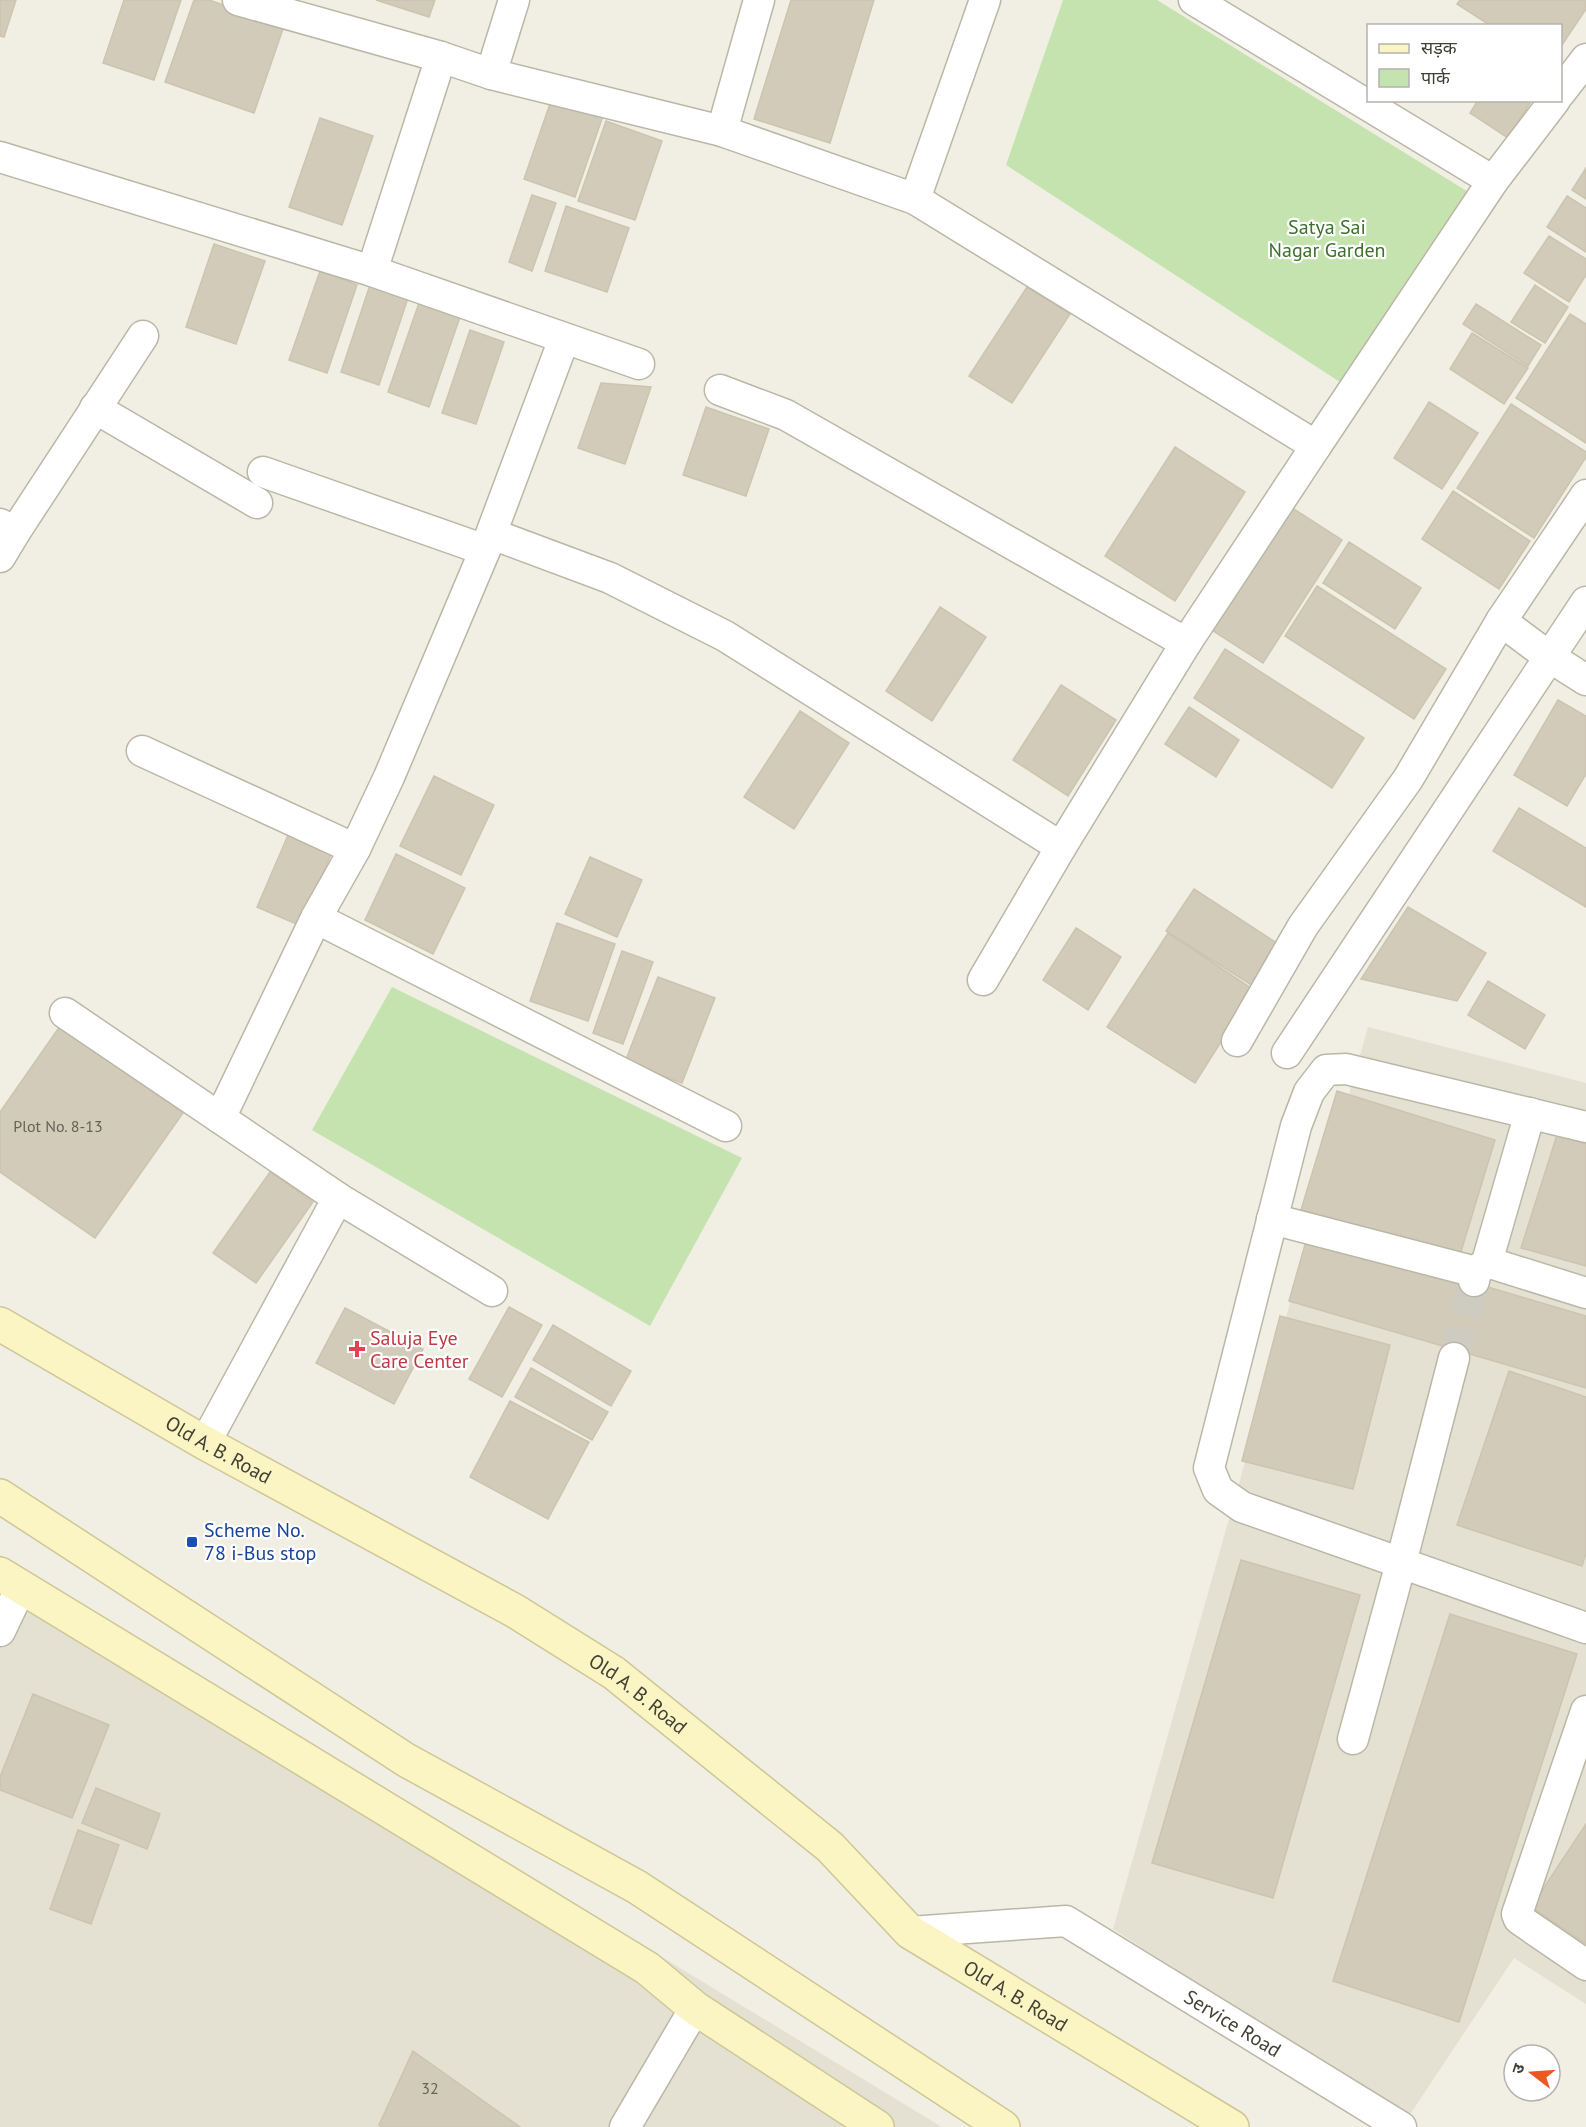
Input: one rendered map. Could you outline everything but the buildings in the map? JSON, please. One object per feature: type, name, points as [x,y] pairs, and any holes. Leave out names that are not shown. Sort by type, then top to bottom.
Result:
[{"type":"main road","name":"Old A. B. Road","points":[[0,1324],[205,1443],[515,1611],[614,1673],[830,1847],[910,1932],[1232,2127]]},
{"type":"main road","points":[[0,1496],[406,1760],[637,1887],[1003,2127]]},
{"type":"main road","points":[[11,1581],[647,1968],[696,2008],[877,2127]]},
{"type":"street","points":[[238,0],[313,11],[491,74],[722,131],[915,199],[1316,446]]},
{"type":"street","points":[[491,74],[514,0]]},
{"type":"street","points":[[722,131],[759,0]]},
{"type":"street","points":[[915,199],[985,0]]},
{"type":"street","points":[[1194,0],[1493,181]]},
{"type":"street","points":[[372,272],[441,57]]},
{"type":"street","points":[[1562,90],[1586,59]]},
{"type":"street","points":[[983,980],[1061,847],[1186,643],[1493,181],[1553,102]]},
{"type":"street","points":[[0,157],[372,272],[639,364]]},
{"type":"street","points":[[5,538],[143,336]]},
{"type":"street","points":[[219,1118],[316,918],[355,849],[389,777],[489,542],[564,339]]},
{"type":"street","points":[[720,390],[804,424],[1186,643]]},
{"type":"street","points":[[95,408],[257,503]]},
{"type":"street","points":[[264,472],[610,578],[725,636],[1061,847]]},
{"type":"street","points":[[1237,1041],[1303,926],[1408,779],[1501,621],[1586,495]]},
{"type":"street","points":[[1287,1053],[1548,656],[1586,602]]},
{"type":"street","points":[[1501,621],[1548,656],[1586,680]]},
{"type":"street","points":[[142,751],[355,849]]},
{"type":"street","points":[[316,918],[726,1126]]},
{"type":"street","points":[[65,1013],[338,1198],[492,1291]]},
{"type":"street","points":[[1586,1127],[1346,1069],[1326,1070],[1308,1092],[1299,1117],[1209,1468],[1218,1490],[1242,1507],[1586,1628]]},
{"type":"street","points":[[1479,1271],[1530,1113]]},
{"type":"street","points":[[205,1443],[338,1198]]},
{"type":"street","points":[[1272,1219],[1479,1271],[1586,1293]]},
{"type":"street","points":[[1353,1739],[1454,1358]]},
{"type":"street","points":[[0,1631],[11,1581]]},
{"type":"street","points":[[1586,1711],[1517,1914],[1519,1919],[1586,1965]]},
{"type":"street","name":"Service Road","points":[[910,1932],[1066,1921],[1401,2127]]},
{"type":"street","points":[[625,2127],[696,2008]]},
{"type":"shaded area","points":[[1368,1027],[1586,1083],[1586,2004],[1514,1958],[1407,2119],[1113,1929]]},
{"type":"shaded area","points":[[0,1555],[942,2127],[0,2127]]},
{"type":"green space","name":"Satya Sai Nagar Garden","points":[[1063,0],[1157,0],[1491,206],[1366,399],[1006,165]]},
{"type":"green space","points":[[392,987],[742,1158],[650,1326],[312,1130]]},
{"type":"tunnel","points":[[1454,1358],[1474,1281]]},
{"type":"place","name":"Saluja Eye Care Center","points":[[357,1349]]},
{"type":"place","name":"Scheme No. 78 i-Bus stop","points":[[192,1542]]}]
